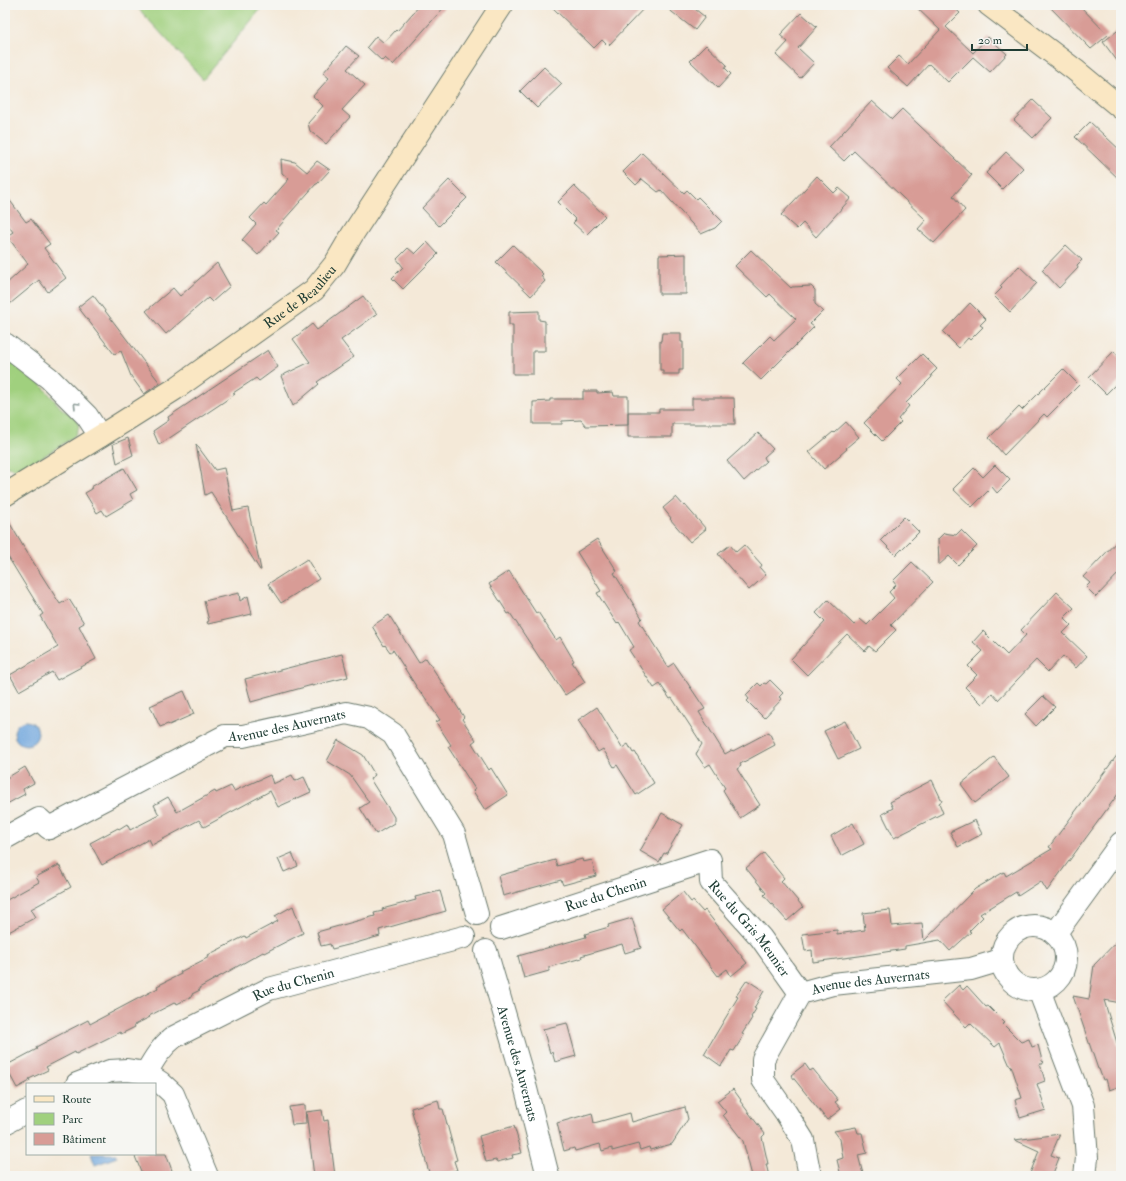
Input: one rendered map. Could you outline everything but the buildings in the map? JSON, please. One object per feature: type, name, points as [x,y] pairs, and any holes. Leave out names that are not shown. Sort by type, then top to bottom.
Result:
[{"type":"street","name":"Rue de Beaulieu","points":[[6,490],[100,436],[175,389],[314,290],[335,264],[352,235],[502,5]]},
{"type":"street","points":[[989,5],[1075,70],[1121,108]]},
{"type":"street","points":[[5,344],[49,378],[87,416],[100,436]]},
{"type":"street","name":"Avenue des Auvernats","points":[[5,838],[39,819],[49,828],[225,736],[243,736],[346,713],[369,718],[394,734],[454,834],[477,914]]},
{"type":"street","points":[[1055,934],[1121,843]]},
{"type":"street","name":"Rue du Chenin","points":[[501,928],[710,860]]},
{"type":"street","name":"Rue du Gris Meunier","points":[[710,860],[710,882],[761,938],[800,993]]},
{"type":"street","points":[[484,913],[490,915],[499,923],[501,928],[500,940],[492,949],[486,951],[473,949],[468,945],[464,937],[464,927],[467,921],[472,916],[477,914],[484,913]]},
{"type":"street","points":[[1035,925],[1046,928],[1055,934],[1062,942],[1066,952],[1066,962],[1063,972],[1057,981],[1049,987],[1039,990],[1028,990],[1018,987],[1009,980],[1004,971],[1001,960],[1002,950],[1007,940],[1014,932],[1024,927],[1035,925]]},
{"type":"street","name":"Rue du Chenin","points":[[146,1073],[158,1052],[174,1037],[269,989],[464,937]]},
{"type":"street","name":"Avenue des Auvernats","points":[[486,951],[524,1081],[548,1176]]},
{"type":"street","name":"Avenue des Auvernats","points":[[810,1176],[803,1140],[763,1080],[763,1059],[800,993],[833,984],[971,969],[1001,960]]},
{"type":"street","points":[[1039,990],[1083,1106],[1086,1158],[1085,1176]]},
{"type":"street","points":[[80,1083],[110,1071],[127,1070],[146,1073],[161,1083],[173,1094],[207,1176]]},
{"type":"street","points":[[5,1123],[26,1112]]},
{"type":"green space","points":[[135,5],[264,5],[203,79]]},
{"type":"green space","points":[[5,352],[39,382],[61,408],[76,418],[79,427],[76,434],[71,439],[20,471],[5,466]]},
{"type":"water","points":[[21,721],[31,721],[38,728],[38,738],[31,745],[21,745],[14,738],[14,728]]},
{"type":"water","points":[[91,1155],[116,1155],[117,1157],[95,1165]]}]
